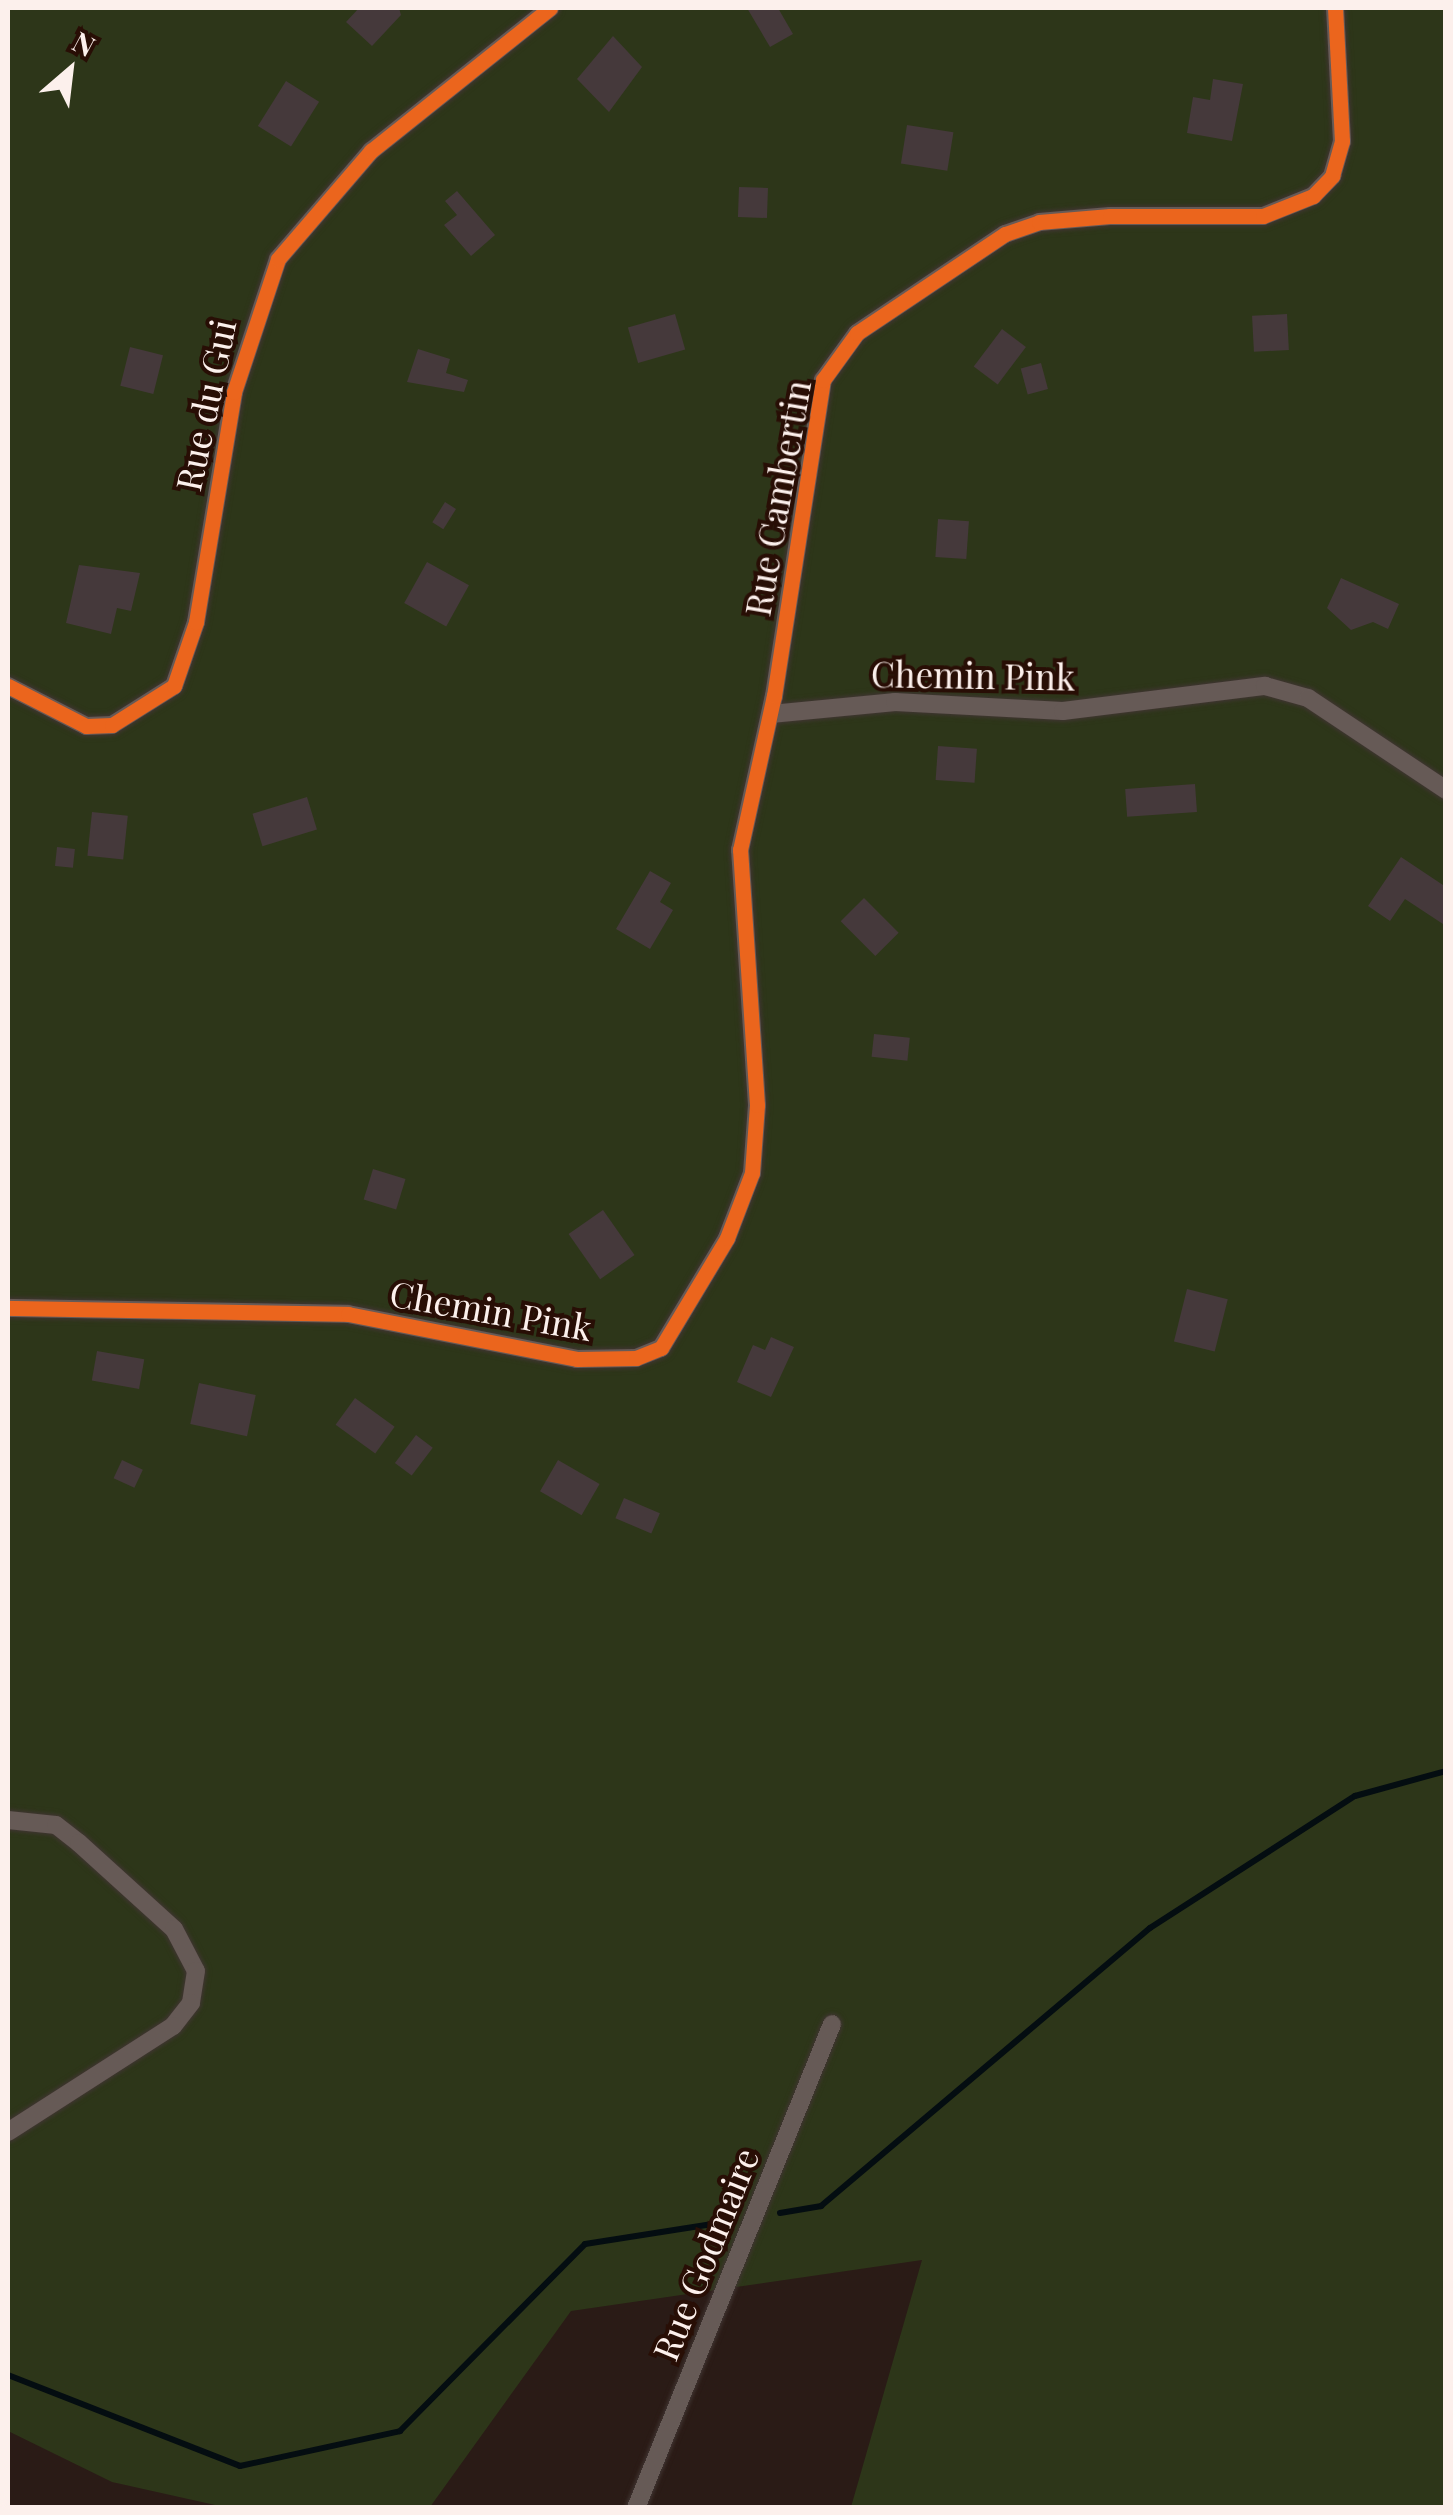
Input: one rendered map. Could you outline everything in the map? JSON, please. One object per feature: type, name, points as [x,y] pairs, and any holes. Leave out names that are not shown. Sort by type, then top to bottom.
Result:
[{"type":"street","name":"Rue du Gui","points":[[8,686],[86,726],[112,724],[174,686],[196,622],[234,392],[278,259],[371,151],[550,8]]},
{"type":"street","name":"Rue Cambertin","points":[[771,714],[817,398],[846,347],[905,295],[1039,222],[1262,216],[1313,196],[1332,176],[1342,141],[1334,8]]},
{"type":"street","name":"Chemin Pink","points":[[8,1308],[348,1314],[576,1359],[636,1358],[662,1348],[727,1238],[752,1172],[758,1106],[740,850],[771,714],[895,702],[1062,712],[1265,686],[1308,698],[1446,790]]},
{"type":"street","points":[[8,1820],[39,1820],[80,1843],[174,1929],[196,1971],[190,2003],[173,2026],[8,2132]]},
{"type":"street","name":"Rue Godmaire","points":[[636,2508],[832,2024]]},
{"type":"green space","points":[[8,8],[1445,8],[1445,2507],[851,2507],[922,2260],[571,2311],[430,2507],[224,2507],[112,2482],[8,2431]]},
{"type":"building","points":[[359,8],[399,8],[401,15],[372,46],[346,22]]},
{"type":"building","points":[[747,8],[778,8],[793,34],[770,47]]},
{"type":"building","points":[[613,36],[642,67],[609,112],[577,79]]},
{"type":"building","points":[[1213,79],[1243,84],[1232,141],[1187,133],[1193,97],[1210,100]]},
{"type":"building","points":[[286,81],[319,102],[291,147],[258,126]]},
{"type":"building","points":[[907,125],[953,132],[947,171],[901,164]]},
{"type":"building","points":[[739,187],[768,188],[767,218],[738,217]]},
{"type":"building","points":[[457,191],[495,235],[471,256],[444,225],[457,215],[445,201]]},
{"type":"building","points":[[675,314],[685,350],[638,363],[628,328]]},
{"type":"building","points":[[1287,314],[1289,350],[1254,352],[1252,316]]},
{"type":"building","points":[[1002,329],[1026,347],[998,385],[974,367]]},
{"type":"building","points":[[130,347],[163,355],[153,394],[120,386]]},
{"type":"building","points":[[418,349],[450,359],[446,373],[468,380],[464,392],[407,382]]},
{"type":"building","points":[[1041,363],[1048,389],[1028,395],[1021,368]]},
{"type":"building","points":[[445,502],[456,509],[443,529],[432,522]]},
{"type":"building","points":[[938,519],[969,521],[966,559],[935,557]]},
{"type":"building","points":[[427,562],[469,585],[446,626],[404,603]]},
{"type":"building","points":[[79,565],[140,573],[131,611],[117,608],[111,634],[66,623]]},
{"type":"building","points":[[1341,578],[1399,604],[1388,629],[1373,622],[1351,630],[1327,608]]},
{"type":"building","points":[[938,746],[977,749],[975,783],[936,780]]},
{"type":"building","points":[[1195,784],[1197,812],[1127,817],[1125,789]]},
{"type":"building","points":[[307,797],[317,830],[262,846],[252,814]]},
{"type":"building","points":[[92,812],[128,816],[123,860],[87,856]]},
{"type":"building","points":[[57,847],[75,849],[73,868],[55,866]]},
{"type":"building","points":[[1401,857],[1446,887],[1446,926],[1405,899],[1390,921],[1368,906]]},
{"type":"building","points":[[650,871],[671,883],[660,902],[673,910],[650,949],[616,929]]},
{"type":"building","points":[[864,898],[899,933],[875,956],[841,921]]},
{"type":"building","points":[[874,1034],[910,1038],[907,1061],[872,1057]]},
{"type":"building","points":[[373,1169],[406,1179],[396,1210],[364,1200]]},
{"type":"building","points":[[603,1210],[635,1255],[600,1279],[569,1234]]},
{"type":"building","points":[[1187,1289],[1228,1299],[1215,1352],[1174,1341]]},
{"type":"building","points":[[771,1337],[794,1347],[771,1397],[737,1382],[753,1345],[765,1350]]},
{"type":"building","points":[[97,1351],[144,1359],[139,1389],[92,1381]]},
{"type":"building","points":[[199,1383],[256,1395],[247,1436],[190,1424]]},
{"type":"building","points":[[355,1398],[395,1427],[375,1453],[336,1425]]},
{"type":"building","points":[[416,1435],[433,1448],[412,1476],[395,1463]]},
{"type":"building","points":[[122,1460],[143,1470],[134,1488],[114,1478]]},
{"type":"building","points":[[558,1460],[600,1484],[582,1515],[540,1491]]},
{"type":"building","points":[[624,1498],[660,1513],[651,1533],[615,1518]]},
{"type":"waterway","points":[[780,2213],[821,2206],[1150,1928],[1355,1796],[1446,1771]]},
{"type":"waterway","points":[[8,2375],[240,2466],[400,2431],[585,2244],[712,2224]]},
{"type":"cycle path","points":[[8,686],[86,726],[112,725],[174,686],[196,622],[234,392],[278,259],[371,151],[550,8]]},
{"type":"cycle path","points":[[8,1308],[348,1314],[577,1359],[636,1358],[661,1348],[727,1238],[752,1173],[757,1105],[740,850],[774,696],[823,380],[857,333],[1005,234],[1039,222],[1110,216],[1263,216],[1313,196],[1332,176],[1342,141],[1335,8]]}]
